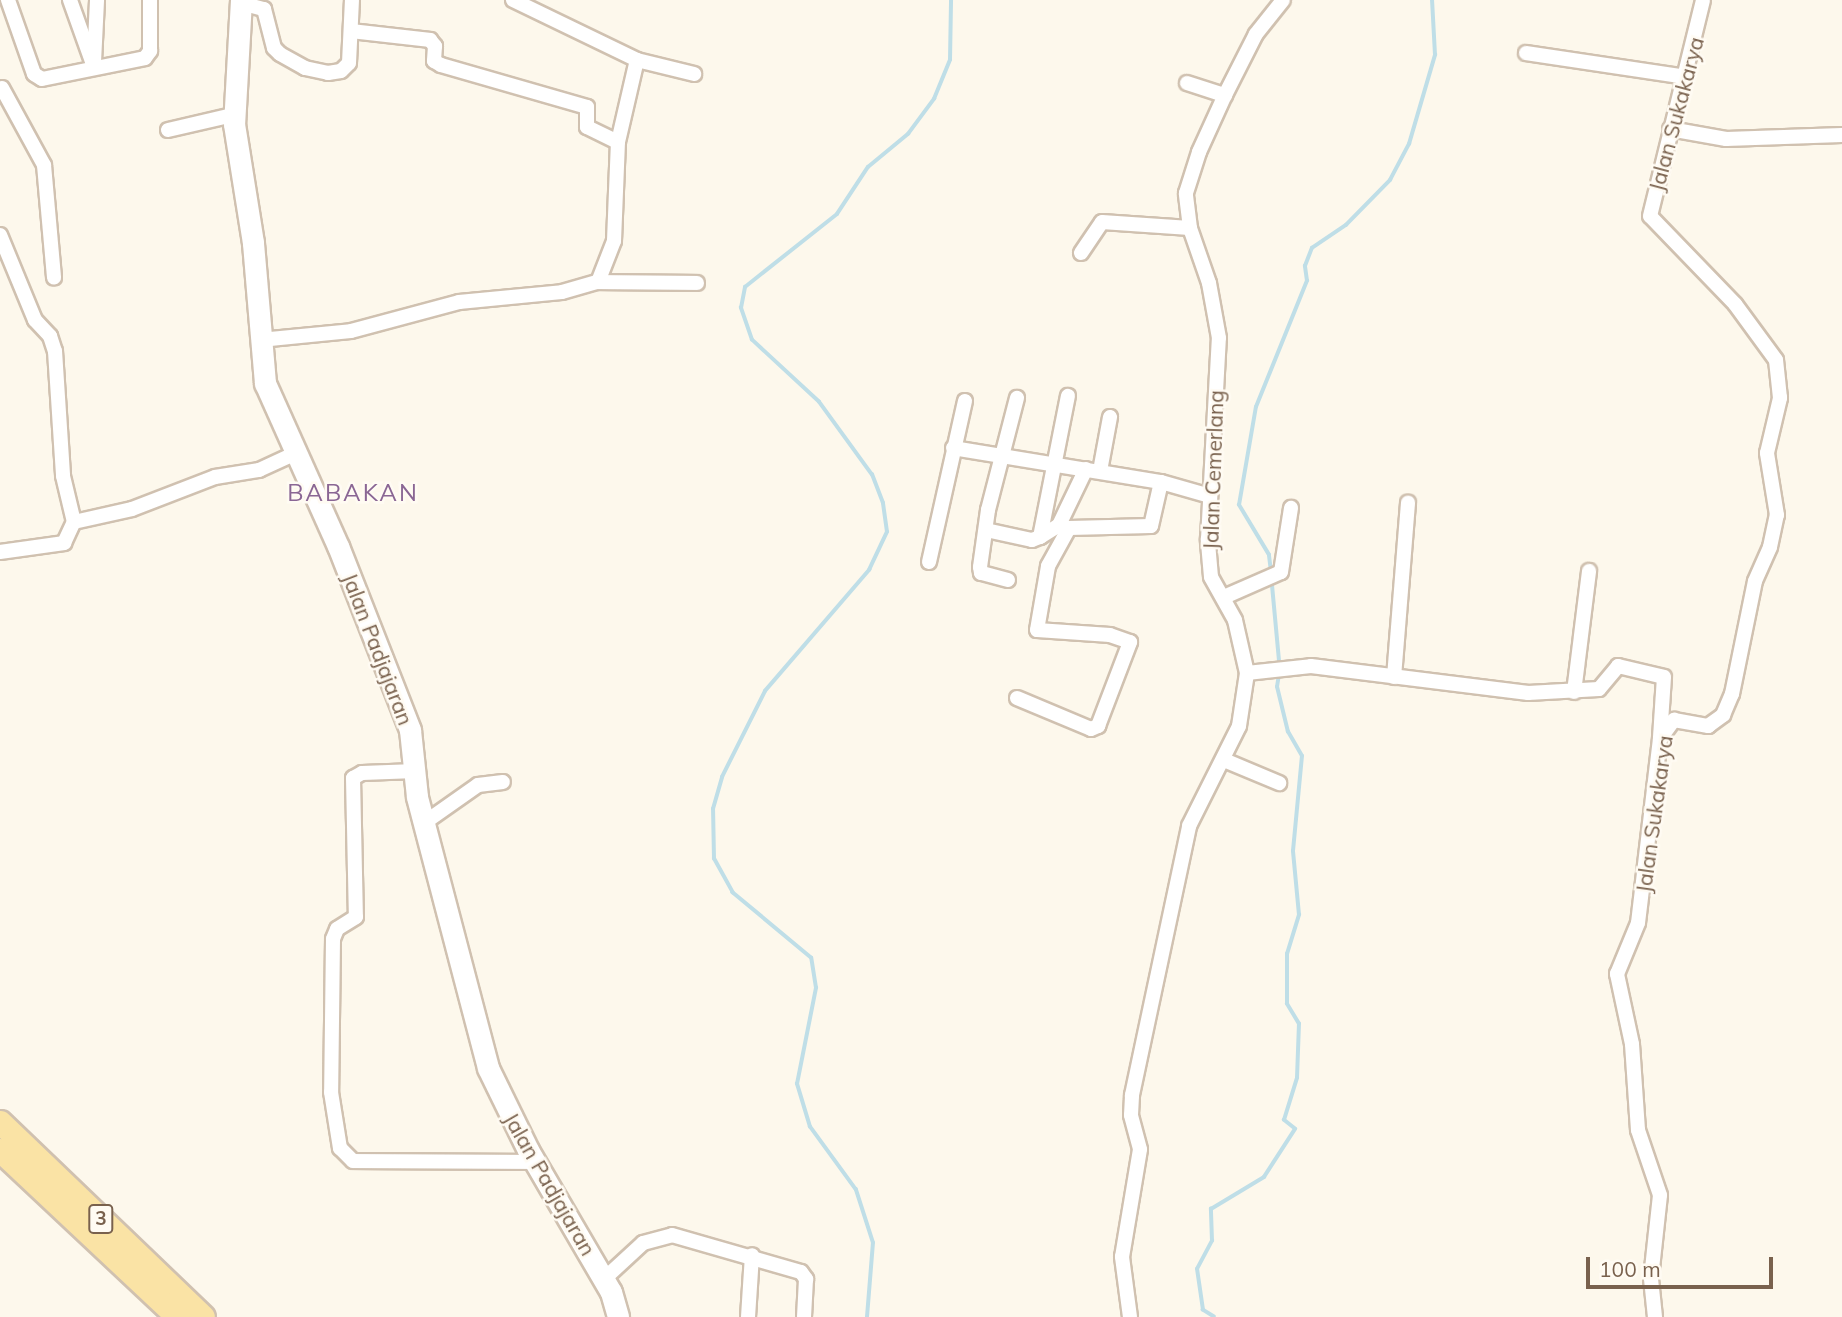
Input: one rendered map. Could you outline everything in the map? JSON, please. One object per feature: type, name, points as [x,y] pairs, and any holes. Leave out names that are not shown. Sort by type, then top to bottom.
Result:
[{"type":"main road","name":"3","points":[[0,1122],[203,1317]]},
{"type":"main road","name":"3","points":[[0,1150],[178,1317]]},
{"type":"street","points":[[8,0],[38,78],[145,58],[150,51],[150,0]]},
{"type":"street","points":[[70,0],[94,67]]},
{"type":"street","points":[[94,67],[97,0]]},
{"type":"street","points":[[241,1],[264,9],[274,48],[305,68],[328,73],[346,68],[352,0]]},
{"type":"street","points":[[513,0],[637,60],[694,74]]},
{"type":"street","name":"Jalan Cemerlang","points":[[1130,1317],[1122,1257],[1140,1149],[1130,1106],[1189,826],[1239,726],[1247,673],[1236,620],[1211,577],[1210,496],[1219,338],[1209,283],[1186,209],[1190,177],[1225,95],[1256,34],[1283,0]]},
{"type":"street","name":"Jalan Sukakarya","points":[[1655,1317],[1651,1278],[1660,1195],[1638,1130],[1632,1044],[1617,974],[1638,923],[1660,739],[1674,720],[1714,725],[1732,694],[1755,580],[1775,528],[1768,439],[1781,386],[1776,360],[1758,330],[1710,275],[1651,220],[1651,203],[1686,77],[1703,0]]},
{"type":"street","name":"Jalan Padjajaran","points":[[241,1],[233,115],[252,234],[265,383],[390,672],[410,730],[424,822],[488,1068],[536,1162],[604,1279],[618,1317]]},
{"type":"street","points":[[351,31],[429,40],[435,46],[434,61],[588,108],[587,127],[618,142]]},
{"type":"street","points":[[1527,53],[1686,77]]},
{"type":"street","points":[[598,282],[614,241],[618,142],[637,60]]},
{"type":"street","points":[[1187,83],[1225,95]]},
{"type":"street","points":[[3,88],[44,165],[54,278]]},
{"type":"street","points":[[168,130],[233,115]]},
{"type":"street","points":[[1670,129],[1726,139],[1842,135]]},
{"type":"street","points":[[1081,253],[1102,222],[1190,228]]},
{"type":"street","points":[[0,235],[35,320],[50,336],[55,351],[63,476],[74,522],[64,543],[0,552]]},
{"type":"street","points":[[260,340],[351,331],[459,302],[562,292],[598,282],[696,283]]},
{"type":"street","points":[[1040,537],[1051,465],[1068,396]]},
{"type":"street","points":[[1008,580],[981,573],[1000,456],[1017,398]]},
{"type":"street","points":[[929,562],[965,401]]},
{"type":"street","points":[[986,530],[1032,540],[1059,525],[1093,470],[1110,417]]},
{"type":"street","points":[[953,448],[1161,482],[1210,496]]},
{"type":"street","points":[[74,522],[132,509],[215,477],[259,470],[296,453]]},
{"type":"street","points":[[1017,698],[1091,729],[1098,726],[1130,642],[1110,635],[1037,630],[1048,566],[1069,528],[1151,526],[1161,482]]},
{"type":"street","points":[[1394,677],[1408,503]]},
{"type":"street","points":[[1224,597],[1281,572],[1292,508]]},
{"type":"street","points":[[1574,692],[1589,571]]},
{"type":"street","points":[[1247,673],[1311,666],[1497,691],[1574,692],[1600,689],[1618,666],[1662,676],[1660,739]]},
{"type":"street","points":[[1224,760],[1279,783]]},
{"type":"street","points":[[416,771],[362,773],[352,782],[356,917],[337,929],[333,939],[331,1092],[340,1148],[353,1161],[536,1162]]},
{"type":"street","points":[[424,822],[478,785],[503,782]]},
{"type":"street","points":[[604,1279],[657,1236],[672,1235],[752,1255],[801,1272],[806,1279],[804,1317]]},
{"type":"street","points":[[748,1317],[752,1255]]},
{"type":"waterway","points":[[867,1317],[873,1243],[856,1190],[810,1127],[797,1084],[816,988],[811,958],[733,893],[714,859],[713,809],[722,777],[765,691],[869,570],[887,532],[883,503],[872,475],[819,402],[752,340],[741,308],[745,287],[837,214],[868,167],[908,134],[934,99],[950,60],[951,0]]},
{"type":"waterway","points":[[1271,572],[1269,555],[1239,505],[1256,407],[1307,281],[1305,266],[1312,248],[1346,225],[1390,180],[1409,144],[1435,55],[1432,0]]},
{"type":"waterway","points":[[1272,580],[1280,666]]},
{"type":"waterway","points":[[1214,1317],[1203,1310],[1197,1269],[1212,1241],[1211,1209],[1264,1177],[1295,1129],[1284,1120],[1297,1078],[1299,1024],[1287,1004],[1287,954],[1299,915],[1293,851],[1302,756],[1288,732],[1277,687],[1279,674]]},
{"type":"district","name":"BABAKAN","points":[[353,493]]}]
